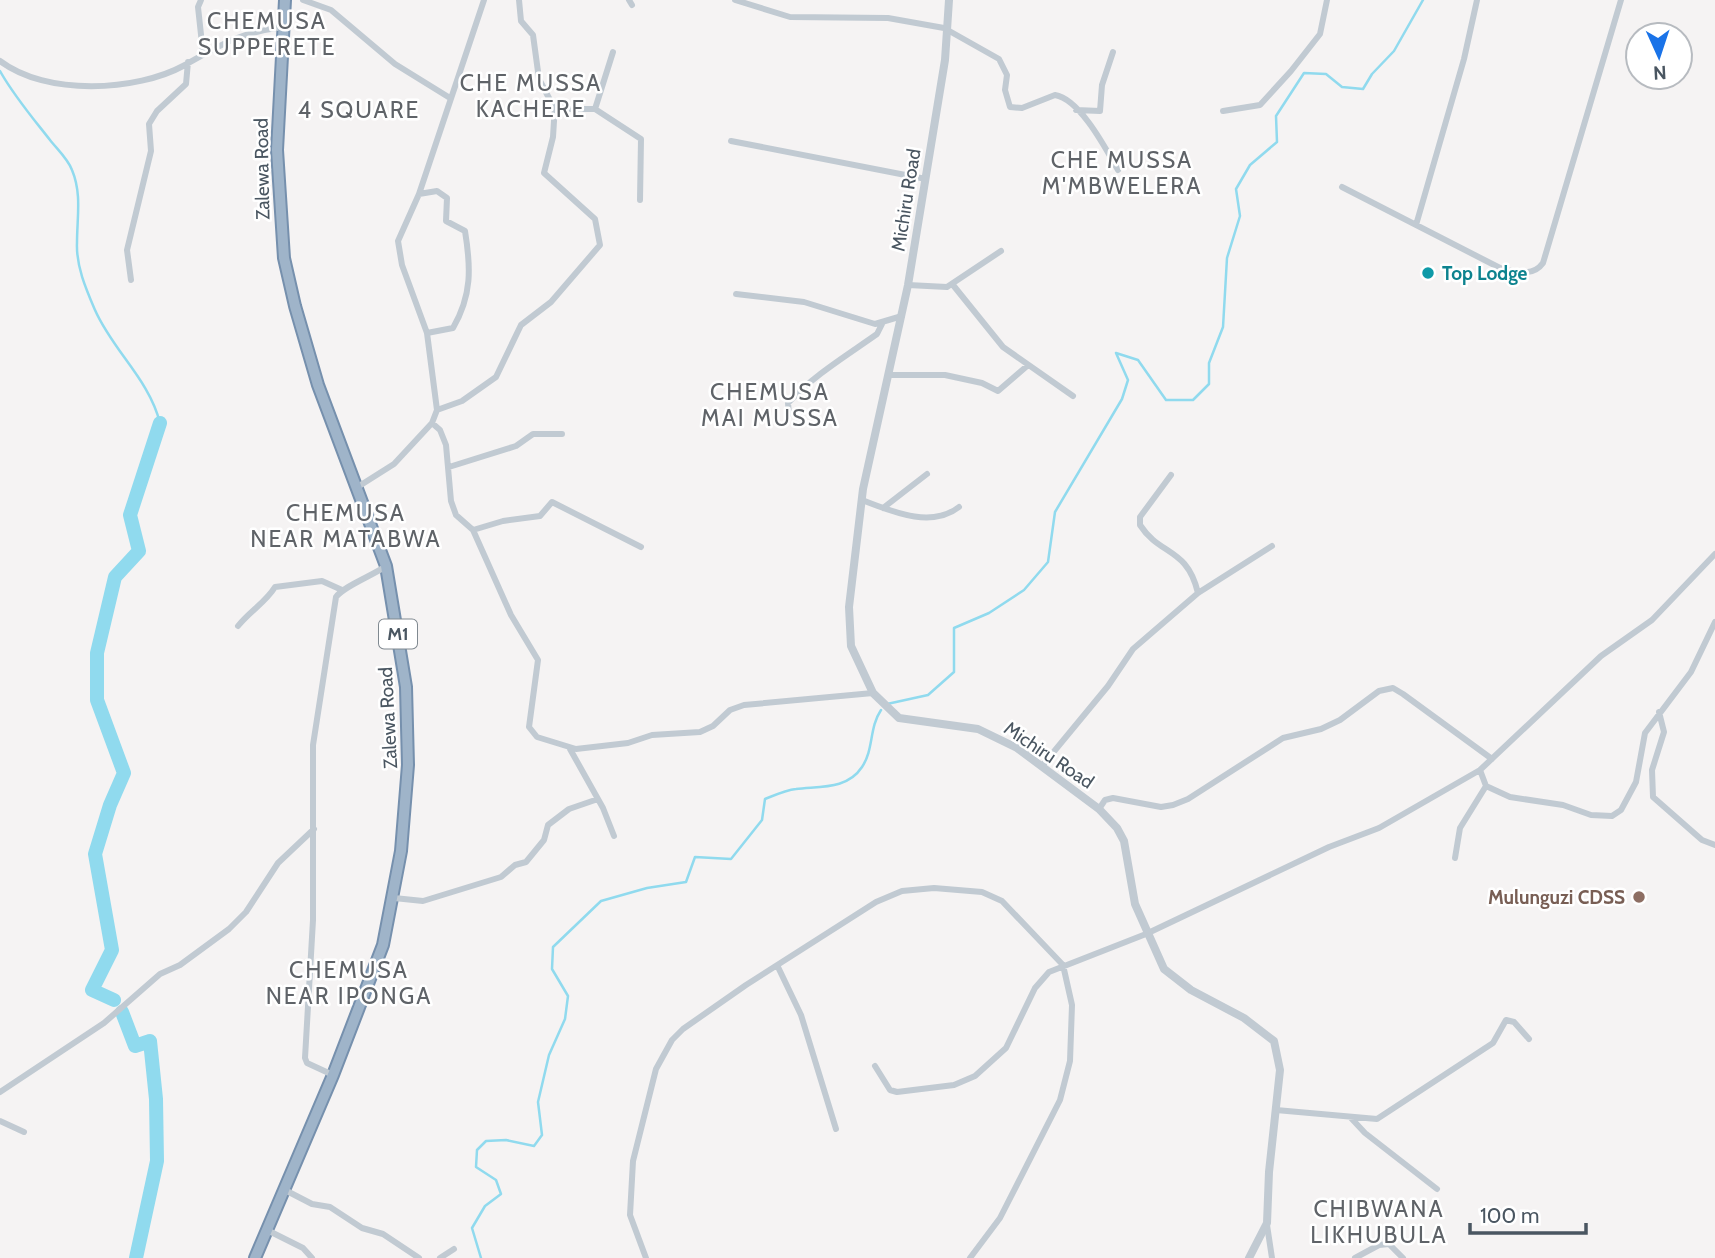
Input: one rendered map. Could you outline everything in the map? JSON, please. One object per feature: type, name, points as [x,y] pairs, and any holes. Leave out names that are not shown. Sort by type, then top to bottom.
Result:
[{"type":"highway","name":"Zalewa Road","points":[[256,1258],[333,1074],[383,945],[394,898],[407,806],[408,725],[401,650],[386,566],[307,350],[284,258],[277,150],[285,0]]},
{"type":"street","points":[[192,0],[200,4],[203,53]]},
{"type":"street","points":[[303,0],[331,10],[395,64],[450,98]]},
{"type":"street","points":[[356,488],[394,464],[432,423],[436,410],[427,333],[402,265],[399,232],[419,194],[484,0]]},
{"type":"street","points":[[436,410],[461,401],[496,377],[522,325],[551,302],[600,246],[595,219],[544,173],[554,127],[555,105],[539,79],[533,35],[521,21],[519,0]]},
{"type":"street","points":[[735,0],[790,17],[888,18],[934,24],[949,30],[999,59],[1007,75],[1005,89],[1010,107],[1022,108],[1055,95],[1063,97],[1101,138],[1118,170]]},
{"type":"street","name":"Michiru Road","points":[[949,0],[949,30],[908,285],[870,447],[862,500],[848,621],[854,654],[873,693],[898,718],[971,726],[1017,748],[1099,809],[1124,841],[1135,904],[1146,934],[1164,968],[1176,980],[1255,1026],[1274,1041],[1280,1062],[1267,1223],[1249,1258]]},
{"type":"street","points":[[1223,111],[1260,105],[1276,88],[1320,34],[1326,0]]},
{"type":"street","points":[[1416,225],[1464,60],[1477,0]]},
{"type":"street","points":[[1342,187],[1502,270],[1526,272],[1540,267],[1621,0]]},
{"type":"street","points":[[0,61],[26,77],[73,86],[122,85],[188,62],[227,40],[284,27]]},
{"type":"street","points":[[595,109],[613,52]]},
{"type":"street","points":[[1076,110],[1100,111],[1102,85],[1113,52]]},
{"type":"street","points":[[131,280],[127,250],[151,151],[149,124],[157,111],[186,84],[188,62]]},
{"type":"street","points":[[555,105],[570,110],[595,109],[641,139],[640,200]]},
{"type":"street","points":[[731,141],[926,179]]},
{"type":"street","points":[[419,194],[437,191],[447,198],[446,221],[465,231],[470,269],[470,285],[463,310],[453,328],[427,333]]},
{"type":"street","points":[[908,285],[953,285],[971,269],[1002,251]]},
{"type":"street","points":[[953,285],[1003,346],[1027,366],[1073,396]]},
{"type":"street","points":[[736,294],[804,302],[881,324],[902,316]]},
{"type":"street","points":[[789,414],[788,403],[796,394],[820,373],[877,334],[881,324]]},
{"type":"street","points":[[889,375],[945,375],[982,383],[998,391],[1027,366]]},
{"type":"street","points":[[432,423],[440,430],[446,445],[454,510],[473,530],[511,615],[538,660],[531,731],[537,737],[570,749],[628,743],[652,735],[699,732],[713,726],[730,710],[744,705],[873,693]]},
{"type":"street","points":[[449,467],[516,446],[533,435],[562,434]]},
{"type":"street","points":[[883,508],[928,474]]},
{"type":"street","points":[[1171,475],[1140,517],[1140,525],[1152,539],[1187,564],[1194,576],[1198,593]]},
{"type":"street","points":[[862,500],[902,515],[928,517],[953,512],[959,507]]},
{"type":"street","points":[[473,530],[503,521],[540,516],[551,502],[641,547]]},
{"type":"street","points":[[1042,766],[1108,686],[1133,649],[1227,571],[1272,546]]},
{"type":"street","points":[[875,1066],[890,1090],[897,1092],[954,1085],[975,1076],[1006,1048],[1042,978],[1063,964],[1146,934],[1329,847],[1379,828],[1480,770],[1601,656],[1652,620],[1715,554]]},
{"type":"street","points":[[333,1074],[307,1063],[304,1058],[308,978],[313,942],[313,745],[337,597],[341,590],[365,581],[386,566]]},
{"type":"street","points":[[238,626],[270,597],[275,587],[322,581],[341,590]]},
{"type":"street","points":[[1480,770],[1486,786],[1510,797],[1563,805],[1591,816],[1612,816],[1621,810],[1631,797],[1645,733],[1691,672],[1715,622]]},
{"type":"street","points":[[1099,809],[1105,800],[1113,798],[1161,807],[1185,800],[1283,738],[1328,726],[1379,691],[1389,688],[1403,694],[1492,759]]},
{"type":"street","points":[[1659,712],[1664,732],[1652,770],[1653,797],[1702,840],[1715,845]]},
{"type":"street","points":[[570,749],[598,799],[614,836]]},
{"type":"street","points":[[1455,858],[1460,828],[1486,786]]},
{"type":"street","points":[[394,898],[423,901],[501,877],[515,866],[526,862],[544,840],[548,825],[569,809],[598,799]]},
{"type":"street","points":[[0,1092],[104,1023],[160,974],[186,961],[234,924],[278,863],[314,829]]},
{"type":"street","points":[[646,1258],[632,1223],[629,1206],[633,1161],[656,1069],[665,1051],[683,1029],[887,895],[934,888],[982,892],[1002,901],[1063,964],[1070,986],[1070,1060],[1060,1100],[1000,1218],[970,1258]]},
{"type":"street","points":[[778,967],[801,1016],[836,1129]]},
{"type":"street","points":[[1276,1110],[1370,1119],[1385,1115],[1493,1043],[1506,1020],[1514,1022],[1529,1039]]},
{"type":"street","points":[[1351,1118],[1365,1133],[1437,1189]]},
{"type":"street","points":[[0,1121],[24,1132]]},
{"type":"street","points":[[284,1189],[312,1204],[330,1207],[362,1228],[383,1234],[419,1258]]},
{"type":"street","points":[[1267,1223],[1272,1258]]},
{"type":"street","points":[[267,1230],[303,1248],[312,1258]]},
{"type":"street","points":[[1355,1258],[1379,1245],[1389,1244],[1403,1258]]},
{"type":"street","points":[[440,1258],[454,1249]]},
{"type":"waterway","points":[[887,704],[928,695],[954,672],[954,628],[989,613],[1024,590],[1048,562],[1055,512],[1122,399],[1128,380],[1116,353],[1138,360],[1166,400],[1193,400],[1209,384],[1209,363],[1223,327],[1227,258],[1240,216],[1236,189],[1250,165],[1277,142],[1276,116],[1304,73],[1326,74],[1342,87],[1363,89],[1372,74],[1394,51],[1423,0]]},
{"type":"waterway","points":[[0,71],[70,166],[77,188],[77,252],[85,286],[111,339],[148,393],[160,423]]},
{"type":"waterway","points":[[114,1000],[92,990],[112,950],[95,854],[110,805],[124,773],[97,700],[97,653],[115,577],[139,551],[130,515],[160,423]]},
{"type":"waterway","points":[[481,1258],[472,1228],[485,1206],[501,1194],[496,1180],[476,1167],[477,1150],[486,1141],[506,1140],[534,1146],[542,1135],[538,1102],[549,1055],[565,1019],[568,996],[552,969],[553,947],[601,901],[647,888],[686,882],[695,857],[731,859],[762,820],[765,799],[788,790],[832,786],[849,780],[866,760],[881,710]]},
{"type":"waterway","points":[[122,1012],[135,1046],[150,1041],[156,1099],[157,1161],[136,1258]]},
{"type":"place","name":"Top Lodge","points":[[1428,273]]},
{"type":"place","name":"Mulunguzi CDSS","points":[[1639,897]]},
{"type":"district","name":"CHEMUSA SUPPERETE","points":[[267,34]]},
{"type":"district","name":"CHE MUSSA KACHERE","points":[[531,96]]},
{"type":"district","name":"4 SQUARE","points":[[359,110]]},
{"type":"district","name":"CHE MUSSA M'MBWELERA","points":[[1122,173]]},
{"type":"district","name":"CHEMUSA MAI MUSSA","points":[[770,405]]},
{"type":"district","name":"CHEMUSA NEAR MATABWA","points":[[346,526]]},
{"type":"district","name":"CHEMUSA NEAR IPONGA","points":[[349,983]]},
{"type":"district","name":"CHIBWANA LIKHUBULA","points":[[1379,1222]]}]
